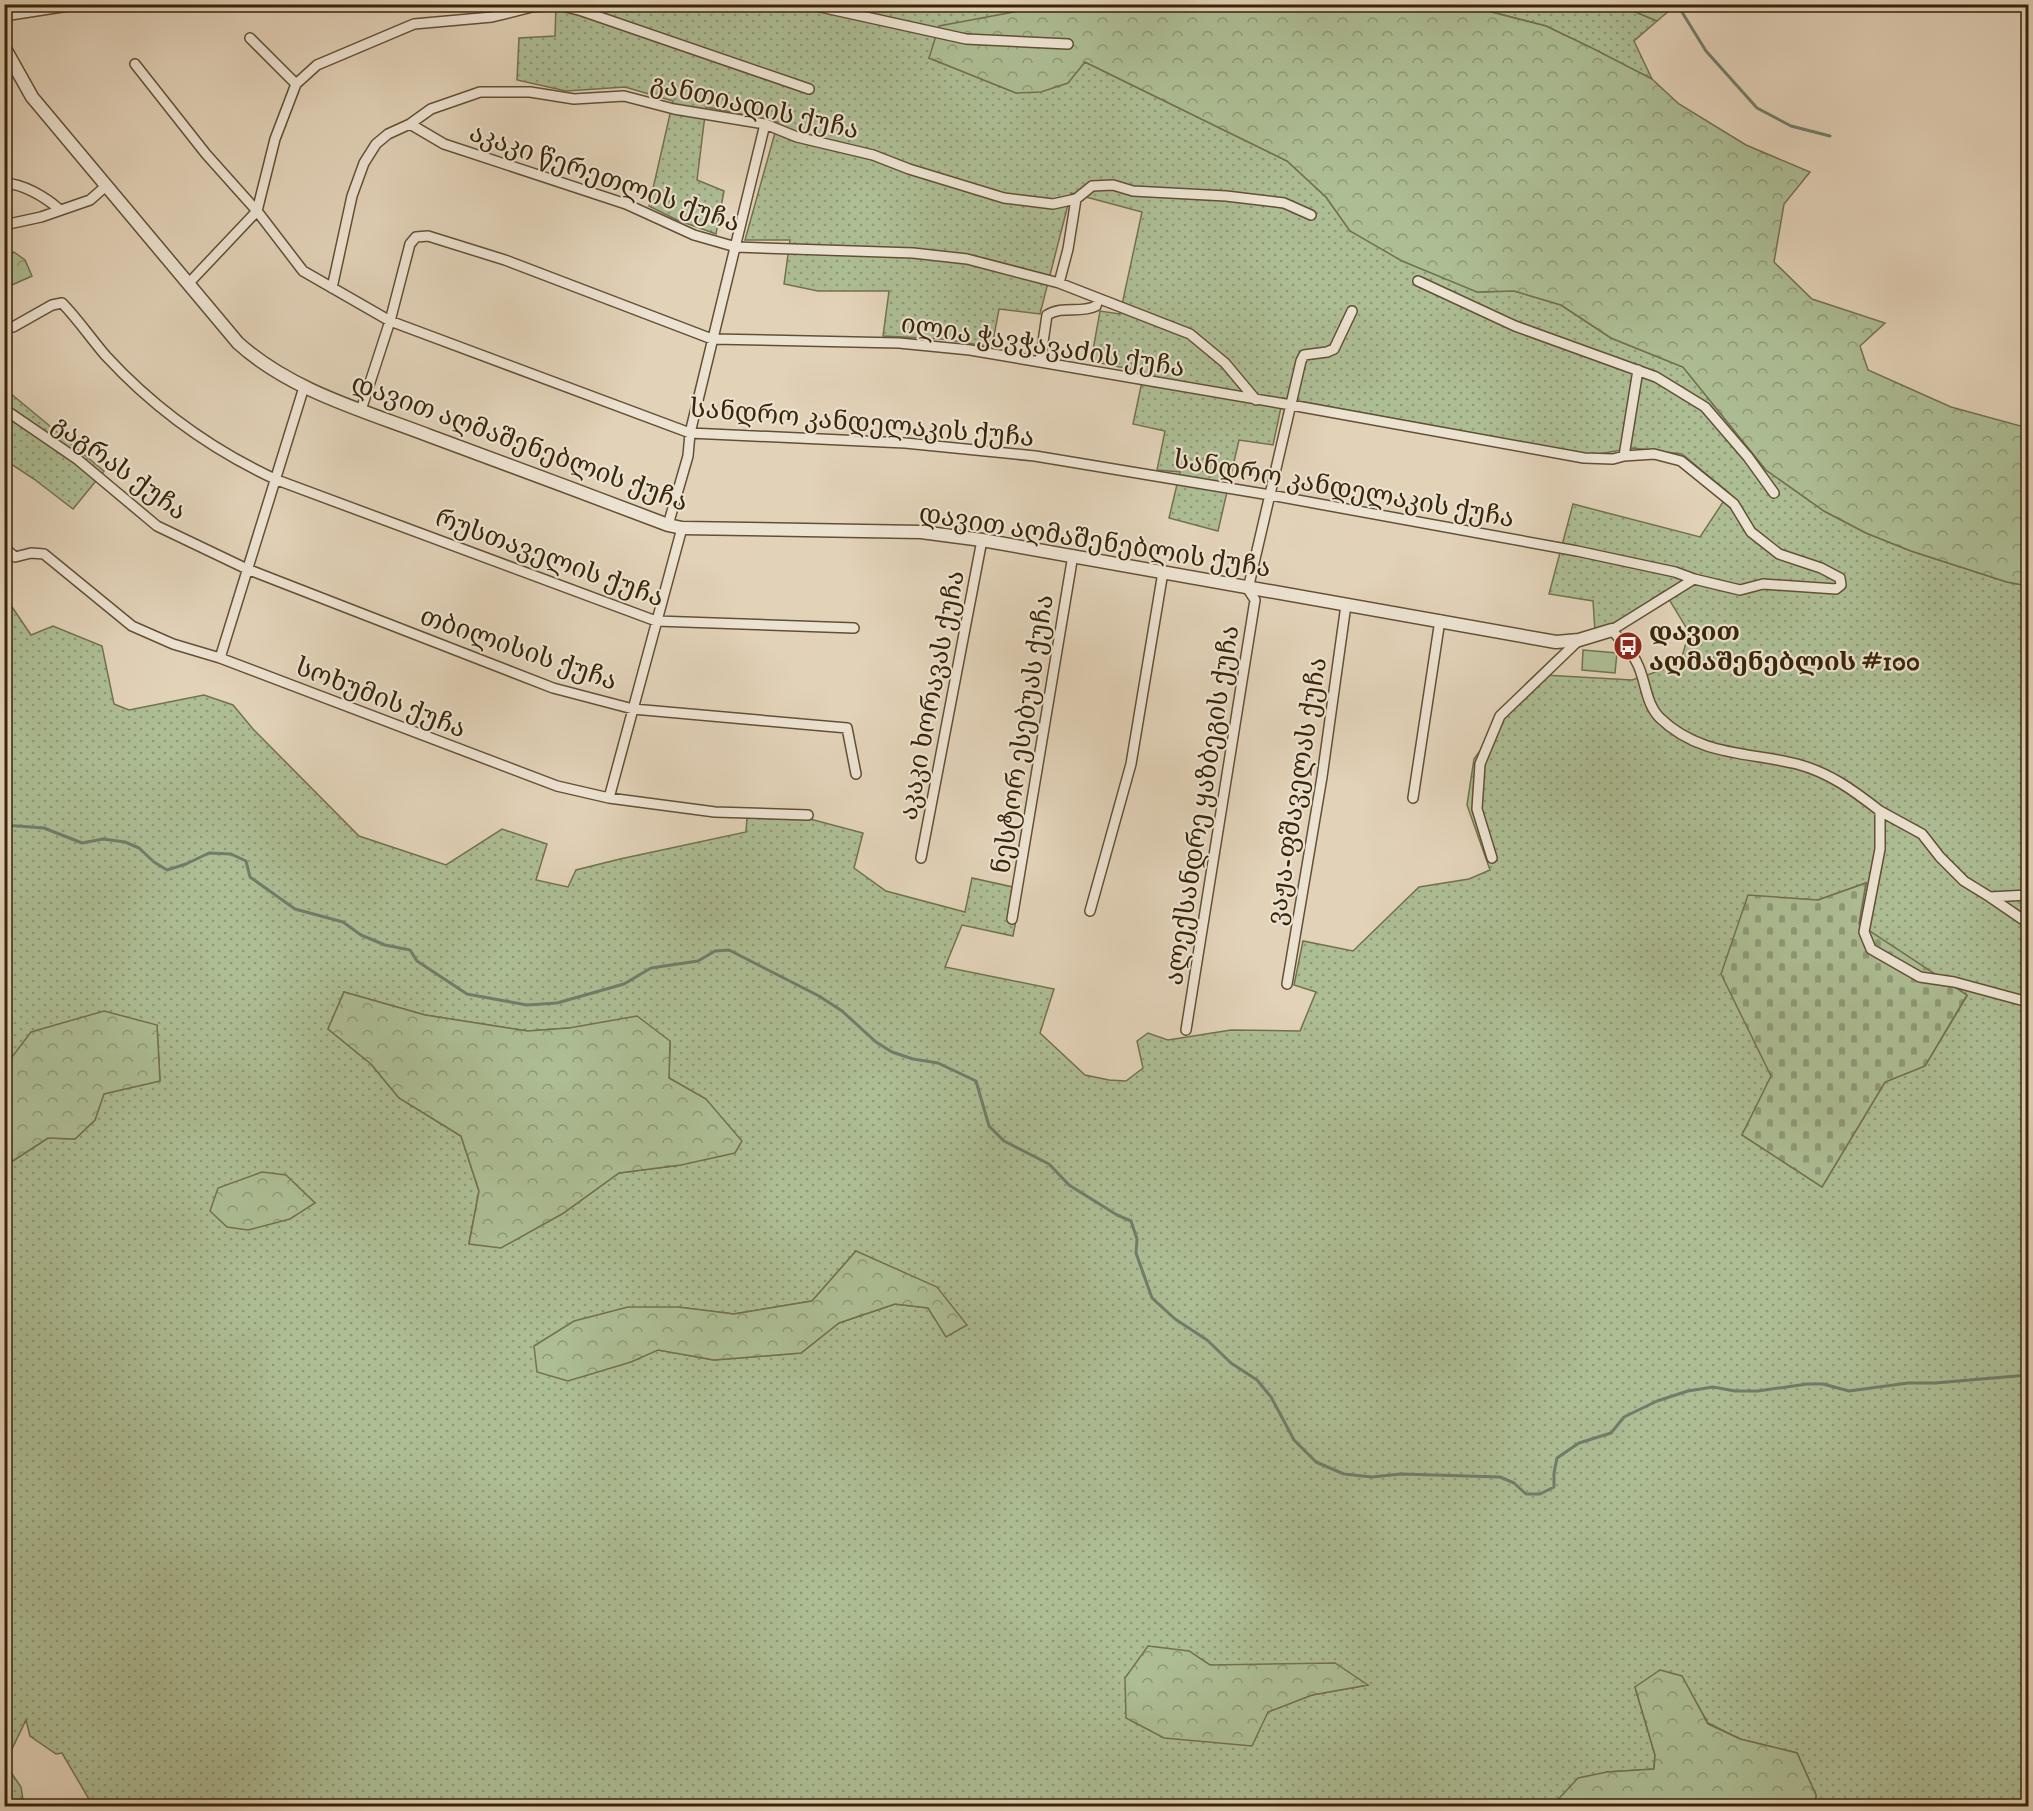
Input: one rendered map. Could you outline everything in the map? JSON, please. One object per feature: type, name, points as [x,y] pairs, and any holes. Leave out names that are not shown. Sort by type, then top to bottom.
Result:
[{"type":"street","points":[[4,16],[75,5],[101,4]]},
{"type":"street","points":[[807,4],[966,39],[1068,44]]},
{"type":"street","points":[[188,284],[256,211],[275,139],[296,84],[317,65],[414,24],[492,17],[532,7],[559,5],[808,89]]},
{"type":"street","points":[[250,38],[296,84]]},
{"type":"street","name":"დავით აღმაშენებლის ქუჩა","points":[[4,48],[32,97],[238,343],[257,361],[304,387],[361,410],[668,525],[682,528],[921,532],[982,540],[1556,642],[1579,640],[1612,630],[1694,579]]},
{"type":"street","name":"სანდრო კანდელაკის ქუჩა","points":[[135,64],[303,271],[390,321],[690,434],[905,442],[1023,455],[1270,495],[1577,551],[1675,572],[1740,591],[1763,584],[1836,589],[1841,585],[1840,578],[1821,568],[1779,554],[1751,532],[1734,504]]},
{"type":"street","name":"განთიადის ქუჩა","points":[[332,288],[352,196],[364,162],[376,144],[388,134],[410,124],[431,110],[480,92],[530,92],[574,99],[624,96],[674,109],[765,124],[797,136],[873,155],[909,169],[1004,198],[1053,204],[1076,199],[1092,186],[1113,185],[1133,191],[1226,196],[1284,203],[1311,215]]},
{"type":"street","name":"აკაკი წერეთლის ქუჩა","points":[[410,124],[444,144],[626,204],[694,235],[736,247],[913,253],[968,258],[1059,283],[1190,334],[1225,363],[1256,400]]},
{"type":"street","points":[[668,525],[688,456],[690,434],[712,339],[765,124]]},
{"type":"street","points":[[4,183],[14,184],[48,200],[59,209]]},
{"type":"street","points":[[4,225],[41,217],[90,200],[106,186]]},
{"type":"street","points":[[1059,283],[1068,249],[1076,199]]},
{"type":"street","name":"ილია ჭავჭავაძის ქუჩა","points":[[361,410],[390,321],[410,244],[416,237],[428,236],[505,260],[712,339],[899,343],[970,350],[1584,458],[1613,459],[1654,454],[1681,461],[1734,504]]},
{"type":"street","points":[[1418,281],[1515,326],[1656,377],[1705,407],[1748,457],[1774,493]]},
{"type":"street","points":[[1040,362],[1047,315],[1055,310],[1090,309],[1096,306],[1098,299]]},
{"type":"street","name":"რუსთაველის ქუჩა","points":[[13,327],[52,304],[62,303],[107,356],[167,412],[182,425],[243,465],[277,480],[656,621],[854,628]]},
{"type":"street","points":[[1248,589],[1300,361],[1304,355],[1334,349],[1352,311]]},
{"type":"street","points":[[1624,456],[1638,370]]},
{"type":"street","points":[[220,658],[304,387]]},
{"type":"street","name":"გაგრას ქუჩა","points":[[4,408],[78,459],[158,526],[247,569]]},
{"type":"street","points":[[609,798],[682,528]]},
{"type":"street","name":"აკაკი ხორავას ქუჩა","points":[[921,858],[982,540]]},
{"type":"street","name":"სოხუმის ქუჩა","points":[[4,544],[15,556],[31,553],[45,554],[132,626],[173,644],[220,658],[558,786],[609,798],[715,812],[808,815]]},
{"type":"street","name":"ნესტორ ესებუას ქუჩა","points":[[1012,919],[1072,555]]},
{"type":"street","name":"თბილისის ქუჩა","points":[[247,569],[553,688],[633,709],[848,728],[856,774]]},
{"type":"street","points":[[1090,911],[1131,764],[1163,572]]},
{"type":"street","name":"ალექსანდრე ყაზბეგის ქუჩა","points":[[1186,1030],[1255,600],[1248,589]]},
{"type":"street","name":"ვაჟა-ფშაველას ქუჩა","points":[[1287,984],[1322,777],[1346,605]]},
{"type":"street","points":[[1413,798],[1440,620]]},
{"type":"street","points":[[1612,630],[1637,663],[1645,692],[1658,716],[1682,737],[1731,753],[1798,765],[1845,784],[1880,811],[1922,834],[1940,857],[1964,881],[2028,923]]},
{"type":"street","points":[[1492,858],[1478,809],[1480,764],[1500,716],[1579,640]]},
{"type":"street","points":[[1880,811],[1880,849],[1864,932],[1871,949],[1920,977],[1954,982],[2028,1002]]},
{"type":"street","points":[[1990,897],[2028,895]]},
{"type":"green space","points":[[1010,4],[1464,5],[1546,26],[1652,79],[1679,104],[1746,145],[1810,172],[1784,204],[1774,262],[1812,299],[1885,323],[1860,346],[1868,370],[1951,407],[2028,428],[2028,586],[2007,582],[1911,551],[1866,533],[1824,511],[1766,470],[1683,367],[1611,338],[1561,305],[1514,291],[1477,292],[1402,261],[1350,231],[1326,197],[1287,161],[1085,62],[1068,83],[1041,92],[1016,93],[929,58],[939,26],[1014,12]]},
{"type":"green space","points":[[556,5],[1010,5],[1014,12],[979,19],[929,58],[1016,93],[1085,62],[1287,161],[1326,197],[1350,231],[1477,292],[1514,291],[1561,305],[1611,338],[1683,367],[1766,470],[1824,511],[1866,533],[1911,551],[2007,582],[2028,586],[2028,1806],[1815,1806],[1816,1795],[1797,1753],[1740,1739],[1708,1723],[1682,1677],[1635,1687],[1655,1755],[1654,1769],[1607,1772],[1558,1799],[1552,1806],[93,1806],[62,1753],[56,1754],[30,1736],[26,1720],[11,1751],[10,1771],[21,1787],[24,1806],[5,1806],[5,1166],[48,1138],[75,1139],[95,1120],[103,1094],[160,1081],[157,1026],[5,1114],[4,595],[31,635],[53,626],[102,646],[114,704],[129,710],[204,695],[233,705],[253,729],[359,836],[446,865],[502,829],[547,844],[536,880],[568,887],[576,870],[746,832],[747,818],[810,819],[863,833],[854,868],[886,891],[965,912],[972,878],[1022,889],[1013,936],[962,925],[945,967],[1054,989],[1040,1033],[1085,1075],[1126,1081],[1143,1068],[1137,1041],[1148,1033],[1168,1040],[1231,1030],[1300,1031],[1316,992],[1294,985],[1303,941],[1353,951],[1419,887],[1469,879],[1490,870],[1467,805],[1474,759],[1508,712],[1544,675],[1632,680],[1680,664],[1689,632],[1664,591],[1613,627],[1595,631],[1593,601],[1549,594],[1573,504],[1700,537],[1729,493],[1682,454],[1633,448],[1593,455],[1283,398],[1273,445],[1239,440],[1218,531],[1169,518],[1180,472],[1157,470],[1165,431],[1133,424],[1144,372],[1091,361],[1100,311],[1120,314],[1142,212],[1071,193],[1040,314],[999,309],[992,347],[942,339],[883,336],[889,291],[818,291],[784,284],[790,240],[745,240],[778,122],[706,107],[697,180],[724,191],[716,234],[677,220],[649,206],[673,101],[625,87],[566,91],[517,80],[519,38],[555,36]],"holes":[[[1866,883],[1858,924],[1967,996],[1925,1066],[1885,1082],[1822,1187],[1742,1135],[1771,1077],[1748,896],[1818,900]],[[344,992],[425,1015],[528,1031],[569,1028],[670,1041],[669,1078],[706,1099],[681,1165],[619,1173],[562,1214],[469,1243],[479,1191],[461,1136],[399,1098],[371,1064],[328,1029]],[[856,1251],[967,1325],[928,1308],[895,1304],[839,1323],[801,1353],[714,1360],[658,1350],[678,1307],[734,1314],[812,1301]],[[1189,1651],[1210,1665],[1367,1685],[1312,1695],[1268,1712]]]},
{"type":"green space","points":[[1464,5],[1619,5],[1657,21],[1634,41],[1652,79],[1546,26]]},
{"type":"green space","points":[[1619,5],[1676,5],[1657,21]]},
{"type":"green space","points":[[14,252],[25,260],[32,276],[5,288],[5,260]]},
{"type":"green space","points":[[4,388],[104,471],[73,509],[5,460]]},
{"type":"green space","points":[[1583,650],[1617,653],[1615,673],[1582,670]]},
{"type":"green space","points":[[1866,883],[1859,924],[1967,995],[1925,1066],[1885,1082],[1822,1187],[1742,1135],[1771,1076],[1721,974],[1748,895],[1818,900]]},
{"type":"green space","points":[[344,992],[425,1015],[528,1031],[569,1028],[637,1016],[670,1041],[669,1078],[706,1099],[742,1141],[735,1153],[681,1165],[619,1173],[562,1214],[501,1248],[469,1244],[479,1191],[461,1136],[399,1098],[371,1064],[328,1029]]},
{"type":"green space","points":[[104,1011],[157,1025],[160,1081],[104,1094],[95,1120],[75,1139],[48,1138],[5,1166],[5,1114],[12,1057],[31,1032]]},
{"type":"green space","points":[[262,1172],[286,1175],[315,1203],[290,1219],[248,1230],[227,1227],[210,1211],[218,1188]]},
{"type":"green space","points":[[856,1251],[937,1287],[967,1325],[946,1337],[928,1308],[895,1304],[839,1323],[801,1353],[714,1360],[658,1350],[631,1362],[568,1381],[537,1372],[534,1346],[574,1321],[628,1307],[678,1307],[734,1314],[812,1301]]},
{"type":"green space","points":[[1148,1646],[1189,1651],[1210,1665],[1335,1663],[1368,1685],[1312,1695],[1268,1712],[1252,1746],[1164,1738],[1126,1718],[1125,1678]]},
{"type":"green space","points":[[1660,1670],[1682,1676],[1708,1724],[1740,1739],[1797,1753],[1816,1795],[1815,1806],[1552,1806],[1578,1778],[1607,1772],[1654,1769],[1655,1755],[1635,1687]]},
{"type":"waterway","points":[[1677,4],[1706,51],[1757,108],[1791,126],[1830,136]]},
{"type":"waterway","points":[[4,825],[44,828],[82,843],[103,839],[125,842],[139,848],[167,870],[209,853],[231,854],[246,861],[250,877],[295,909],[343,922],[361,935],[385,945],[410,950],[417,961],[467,994],[527,1005],[557,1003],[624,984],[651,968],[698,961],[715,951],[729,950],[819,996],[842,1011],[876,1042],[892,1052],[913,1059],[938,1063],[976,1081],[989,1126],[1004,1141],[1049,1164],[1069,1185],[1117,1215],[1131,1221],[1137,1239],[1136,1253],[1152,1298],[1175,1319],[1207,1340],[1231,1363],[1257,1380],[1271,1397],[1294,1440],[1316,1462],[1344,1474],[1372,1477],[1401,1474],[1500,1477],[1514,1483],[1526,1494],[1540,1494],[1554,1487],[1557,1458],[1579,1443],[1611,1433],[1624,1417],[1657,1401],[1688,1391],[1713,1387],[1735,1391],[1758,1391],[1807,1384],[1823,1384],[1849,1391],[1908,1383],[2028,1375]]},
{"type":"place","name":"დავით აღმაშენებლის #100","points":[[1628,646]]}]
